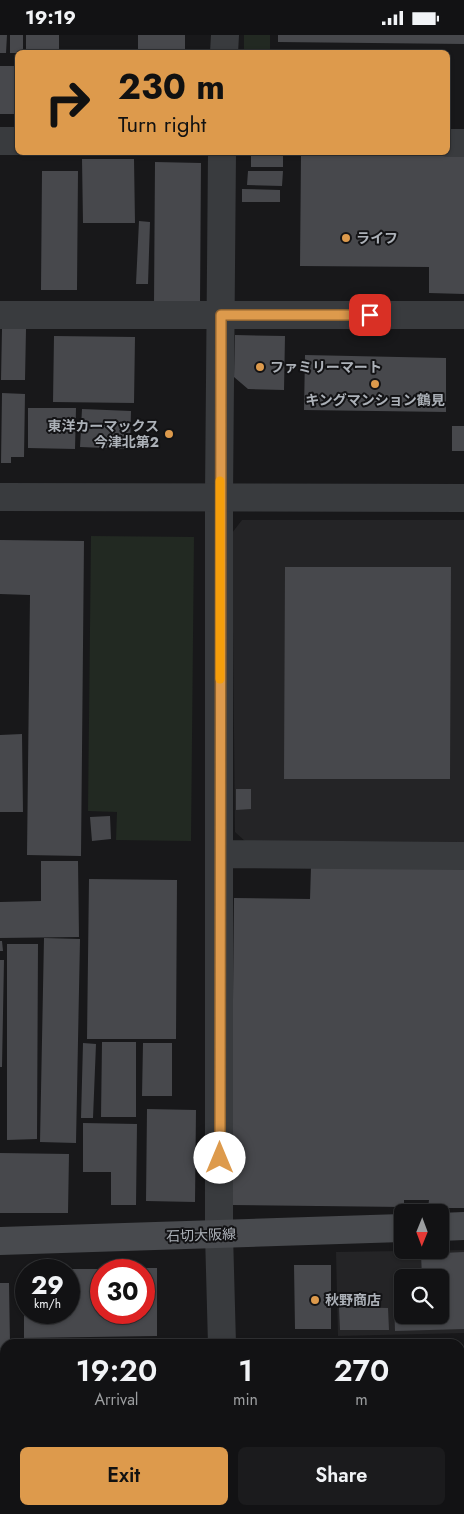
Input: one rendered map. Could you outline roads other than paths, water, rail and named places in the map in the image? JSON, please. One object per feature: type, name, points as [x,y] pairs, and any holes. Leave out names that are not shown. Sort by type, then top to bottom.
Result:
[{"type":"main road","points":[[449,1227],[464,1226]]},
{"type":"main road","name":"石切大阪線","points":[[0,1241],[394,1228]]},
{"type":"street","points":[[224,50],[225,35]]},
{"type":"street","points":[[0,141],[15,141]]},
{"type":"street","points":[[450,143],[464,143]]},
{"type":"street","points":[[222,155],[220,496],[220,1235],[222,1339]]},
{"type":"street","points":[[0,315],[464,315]]},
{"type":"street","points":[[0,497],[464,498]]},
{"type":"street","points":[[220,854],[464,855]]},
{"type":"place","name":"ライフ","points":[[346,238]]},
{"type":"place","name":"ファミリーマート","points":[[260,367]]},
{"type":"place","name":"キングマンション鶴見","points":[[375,384]]},
{"type":"place","name":"東洋カーマックス 今津北第2","points":[[169,434]]},
{"type":"place","name":"秋野商店","points":[[315,1300]]}]
